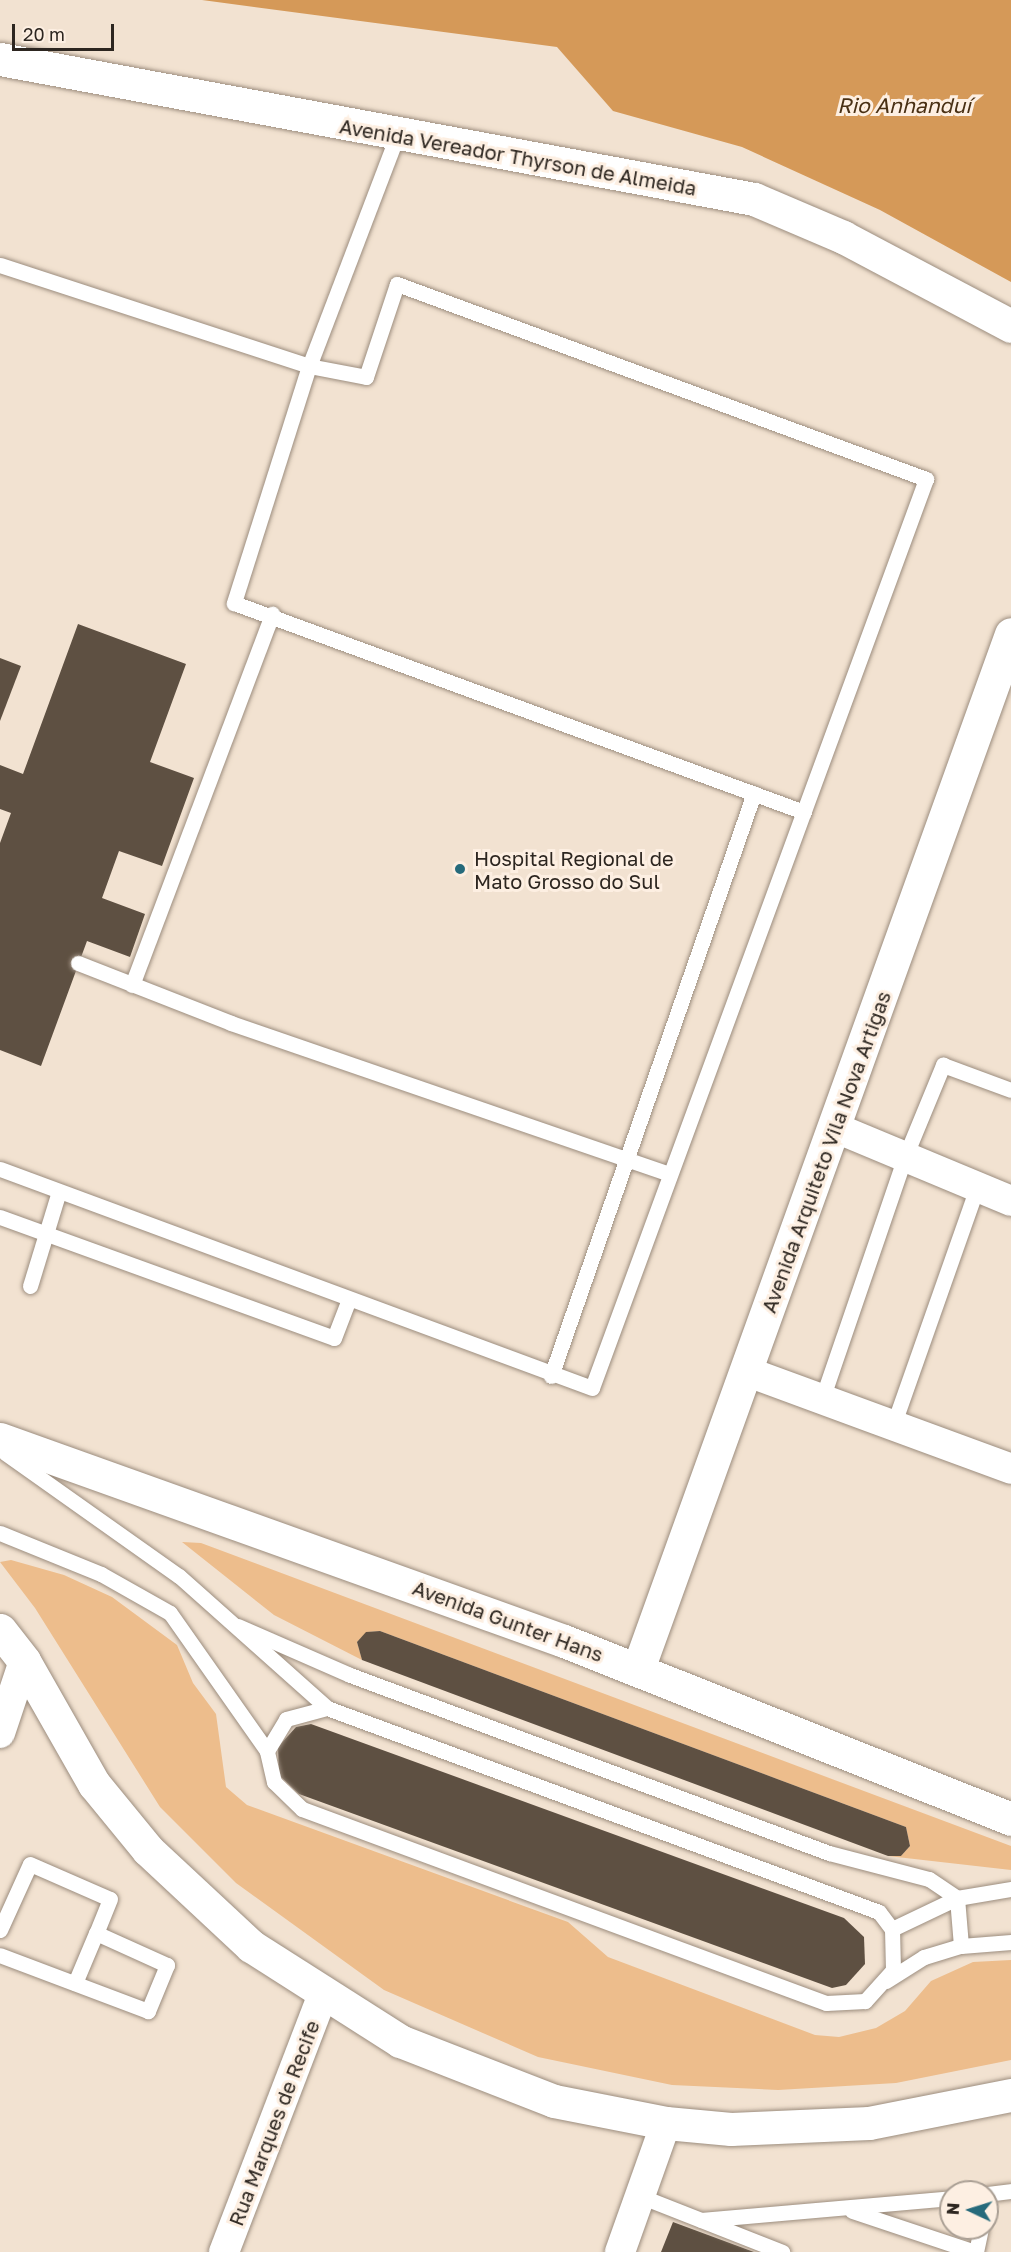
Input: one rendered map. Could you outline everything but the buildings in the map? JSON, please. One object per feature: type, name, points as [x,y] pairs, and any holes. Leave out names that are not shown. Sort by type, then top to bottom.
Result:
[{"type":"main road","name":"Avenida Vereador Thyrson de Almeida","points":[[0,59],[397,136],[754,199],[843,237],[1011,326]]},
{"type":"main road","name":"Avenida Arquiteto Vila Nova Artigas","points":[[638,1669],[836,1128],[1011,634]]},
{"type":"main road","name":"Avenida Gunter Hans","points":[[0,1439],[638,1669],[1011,1819]]},
{"type":"main road","points":[[0,1630],[24,1661],[94,1784],[148,1851],[251,1946],[400,2041],[481,2076],[554,2101],[666,2123],[731,2129],[869,2123],[1011,2095]]},
{"type":"street","points":[[836,1128],[1011,1201]]},
{"type":"street","points":[[748,1372],[1011,1469]]},
{"type":"street","points":[[0,1733],[24,1661]]},
{"type":"street","name":"Rua Marques de Recife","points":[[224,2252],[323,1994]]},
{"type":"street","points":[[620,2252],[666,2123]]},
{"type":"lane","points":[[397,136],[309,366],[234,603],[272,614],[804,812]]},
{"type":"lane","points":[[0,265],[309,366],[366,377],[397,284],[926,479],[592,1388],[550,1376],[348,1302],[0,1169]]},
{"type":"lane","points":[[132,986],[272,614]]},
{"type":"lane","points":[[550,1376],[630,1158],[754,793]]},
{"type":"lane","points":[[78,963],[132,986],[630,1158],[670,1174]]},
{"type":"lane","points":[[822,1399],[905,1156],[943,1065],[1011,1090]]},
{"type":"lane","points":[[893,1425],[976,1187]]},
{"type":"lane","points":[[30,1286],[49,1234],[59,1191]]},
{"type":"lane","points":[[0,1217],[334,1338],[348,1302]]},
{"type":"lane","points":[[0,1449],[179,1576],[238,1626],[327,1708],[879,1912],[892,1929],[893,1970],[865,2001],[826,2003],[302,1809],[274,1782],[267,1751],[171,1613],[101,1574],[0,1533]]},
{"type":"lane","points":[[238,1626],[350,1675],[828,1853],[929,1879],[957,1898],[962,1946]]},
{"type":"lane","points":[[267,1751],[286,1719],[327,1708]]},
{"type":"lane","points":[[0,1930],[30,1864],[110,1899],[75,1983]]},
{"type":"lane","points":[[892,1929],[957,1898],[1011,1889]]},
{"type":"lane","points":[[0,1955],[148,2011],[167,1965],[96,1933]]},
{"type":"lane","points":[[879,1985],[924,1957],[962,1946],[1011,1942]]},
{"type":"lane","points":[[640,2196],[782,2252]]},
{"type":"lane","points":[[701,2220],[939,2199]]},
{"type":"lane","points":[[847,2209],[975,2252]]},
{"type":"shaded area","points":[[182,1542],[201,1543],[1011,1846],[1011,1870],[888,1856],[901,1856],[910,1846],[906,1827],[380,1631],[367,1632],[357,1642],[362,1660],[274,1615]]},
{"type":"shaded area","points":[[11,1560],[64,1575],[112,1597],[177,1645],[193,1683],[216,1714],[226,1787],[247,1805],[568,1922],[608,1957],[815,2035],[839,2037],[876,2028],[905,2011],[931,1981],[973,1962],[1011,1960],[1011,2060],[896,2083],[778,2090],[672,2085],[538,2057],[384,1990],[236,1883],[160,1807],[35,1608],[0,1562]]},
{"type":"water","name":"Rio Anhanduí","points":[[202,0],[1011,0],[1011,282],[880,210],[742,147],[613,111],[557,47]]},
{"type":"place","name":"Hospital Regional de Mato Grosso do Sul","points":[[460,869]]}]
